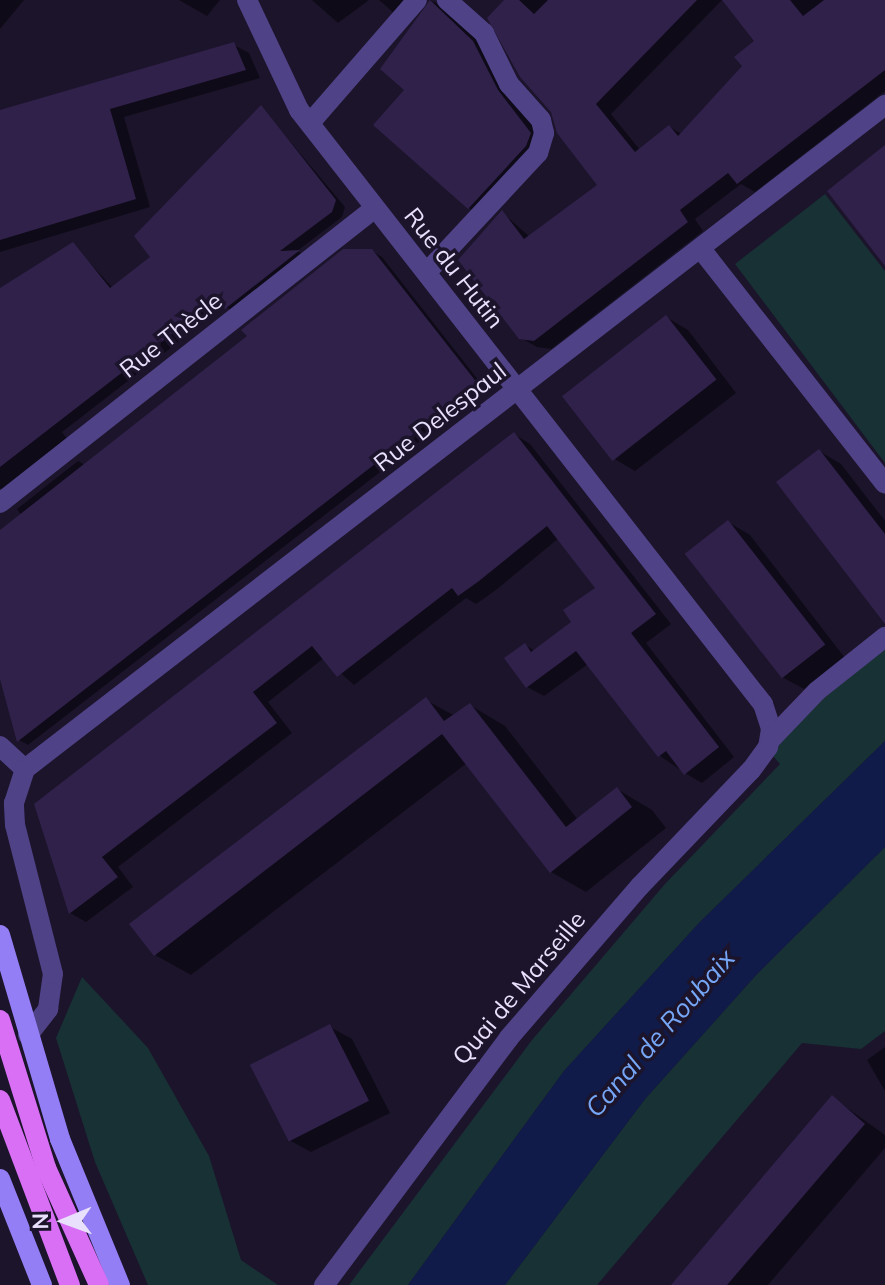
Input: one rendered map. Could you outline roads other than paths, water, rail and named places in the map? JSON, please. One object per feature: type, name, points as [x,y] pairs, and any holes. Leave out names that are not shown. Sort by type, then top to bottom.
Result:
[{"type":"main road","points":[[0,935],[79,1195],[120,1285]]},
{"type":"main road","points":[[0,1020],[46,1168],[99,1285]]},
{"type":"main road","points":[[0,1100],[70,1285]]},
{"type":"main road","points":[[0,1179],[42,1285]]},
{"type":"street","name":"Rue du Hutin","points":[[247,0],[279,75],[310,123],[763,704],[771,739]]},
{"type":"street","points":[[310,123],[417,0]]},
{"type":"street","points":[[427,272],[538,153],[544,133],[541,120],[509,84],[484,33],[447,0]]},
{"type":"street","name":"Rue Delespaul","points":[[25,769],[885,105]]},
{"type":"street","name":"Rue Thècle","points":[[0,503],[375,208]]},
{"type":"street","points":[[701,249],[885,484]]},
{"type":"street","name":"Quai de Marseille","points":[[324,1285],[518,1027],[640,886],[751,770],[771,739],[817,691],[885,637]]},
{"type":"street","points":[[0,746],[25,769],[14,803],[15,825],[53,974],[48,1009],[28,1035]]},
{"type":"water","name":"Canal de Roubaix","points":[[885,741],[885,847],[757,974],[645,1099],[505,1285],[408,1285],[564,1071],[699,923]]}]
